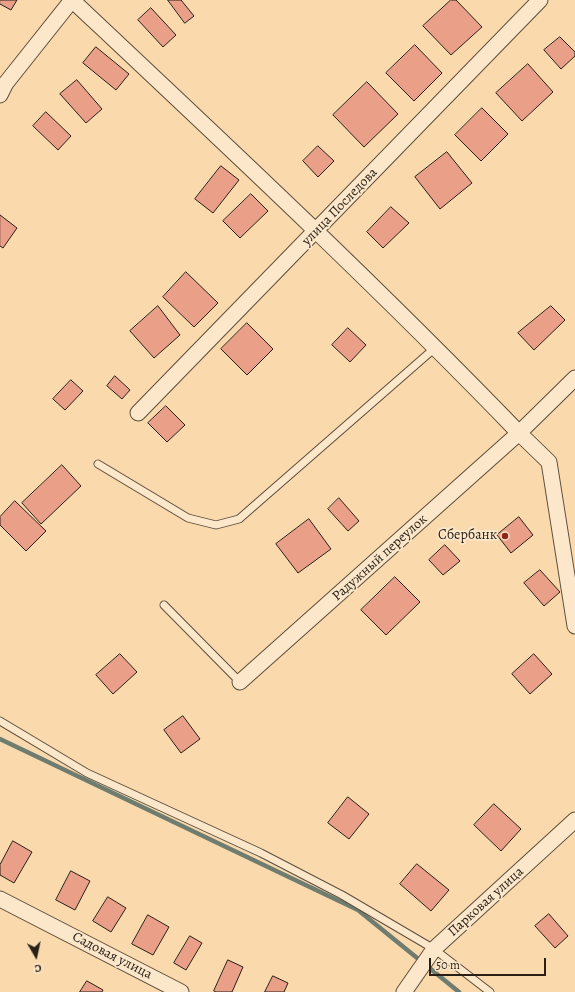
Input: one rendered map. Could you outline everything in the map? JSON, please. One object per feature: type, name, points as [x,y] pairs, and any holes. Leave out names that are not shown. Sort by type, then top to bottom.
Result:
[{"type":"street","points":[[0,95],[6,83],[72,0],[317,230],[550,462],[575,626]]},
{"type":"street","name":"улица Последова","points":[[138,412],[540,0]]},
{"type":"street","name":"Радужный переулок","points":[[240,682],[520,433],[575,378]]},
{"type":"street","name":"Парковая улица","points":[[404,992],[434,949],[575,820]]},
{"type":"street","name":"Садовая улица","points":[[0,899],[181,992]]},
{"type":"lane","points":[[98,464],[188,518],[216,525],[239,519],[436,347]]},
{"type":"lane","points":[[164,605],[240,682]]},
{"type":"lane","points":[[0,721],[87,773],[261,853],[342,895],[434,949],[490,992]]},
{"type":"building","points":[[0,0],[17,0],[11,10],[0,4]]},
{"type":"building","points":[[168,0],[181,0],[194,16],[185,23]]},
{"type":"building","points":[[451,0],[456,0],[482,27],[451,55],[423,26]]},
{"type":"building","points":[[151,8],[176,35],[163,47],[138,20]]},
{"type":"building","points":[[560,37],[575,52],[575,56],[561,69],[544,50]]},
{"type":"building","points":[[415,45],[442,73],[414,101],[386,73]]},
{"type":"building","points":[[96,47],[129,74],[116,90],[83,63]]},
{"type":"building","points":[[528,64],[553,92],[522,121],[496,93]]},
{"type":"building","points":[[77,80],[102,109],[86,123],[60,94]]},
{"type":"building","points":[[367,82],[398,114],[364,147],[333,115]]},
{"type":"building","points":[[482,108],[508,134],[481,161],[455,135]]},
{"type":"building","points":[[46,112],[71,136],[58,150],[33,126]]},
{"type":"building","points":[[318,146],[334,161],[318,177],[303,161]]},
{"type":"building","points":[[447,152],[472,183],[440,209],[415,177]]},
{"type":"building","points":[[221,166],[239,180],[213,213],[195,199]]},
{"type":"building","points":[[251,194],[268,211],[240,238],[223,221]]},
{"type":"building","points":[[391,207],[409,223],[383,248],[367,232]]},
{"type":"building","points":[[0,215],[17,228],[3,248],[0,246]]},
{"type":"building","points":[[186,272],[218,303],[194,327],[163,297]]},
{"type":"building","points":[[158,306],[180,335],[154,358],[130,331]]},
{"type":"building","points":[[551,306],[565,320],[534,350],[518,333]]},
{"type":"building","points":[[247,323],[273,349],[247,375],[221,349]]},
{"type":"building","points":[[348,328],[366,345],[350,362],[332,345]]},
{"type":"building","points":[[115,376],[130,390],[122,399],[107,386]]},
{"type":"building","points":[[71,380],[83,391],[65,410],[53,399]]},
{"type":"building","points":[[166,406],[185,425],[167,442],[148,423]]},
{"type":"building","points":[[62,465],[81,486],[41,524],[22,503]]},
{"type":"building","points":[[339,498],[359,521],[348,531],[328,509]]},
{"type":"building","points":[[15,501],[46,531],[26,551],[0,525],[0,517]]},
{"type":"building","points":[[519,517],[533,535],[511,553],[497,535]]},
{"type":"building","points":[[309,519],[331,549],[298,573],[276,544]]},
{"type":"building","points":[[445,545],[460,561],[443,575],[429,560]]},
{"type":"building","points":[[540,570],[560,592],[544,606],[524,583]]},
{"type":"building","points":[[395,577],[420,602],[386,635],[361,610]]},
{"type":"building","points":[[120,654],[137,672],[113,694],[96,675]]},
{"type":"building","points":[[534,654],[552,674],[530,694],[512,674]]},
{"type":"building","points":[[183,716],[200,739],[181,753],[164,730]]},
{"type":"building","points":[[348,797],[369,814],[349,839],[328,823]]},
{"type":"building","points":[[494,804],[521,829],[501,851],[474,825]]},
{"type":"building","points":[[13,841],[32,852],[14,883],[0,875],[0,865]]},
{"type":"building","points":[[417,864],[449,890],[431,911],[400,884]]},
{"type":"building","points":[[71,871],[90,881],[75,910],[56,900]]},
{"type":"building","points":[[108,897],[126,908],[111,932],[93,921]]},
{"type":"building","points":[[549,914],[568,936],[555,948],[535,926]]},
{"type":"building","points":[[148,915],[169,927],[153,955],[132,944]]},
{"type":"building","points":[[190,936],[202,943],[186,970],[174,963]]},
{"type":"building","points":[[228,960],[243,967],[232,992],[216,992],[214,991]]},
{"type":"building","points":[[273,976],[288,983],[284,992],[265,992]]},
{"type":"building","points":[[87,981],[103,990],[102,992],[80,992]]},
{"type":"waterway","points":[[0,739],[358,910],[459,992]]},
{"type":"place","name":"Сбербанк","points":[[505,536]]}]
